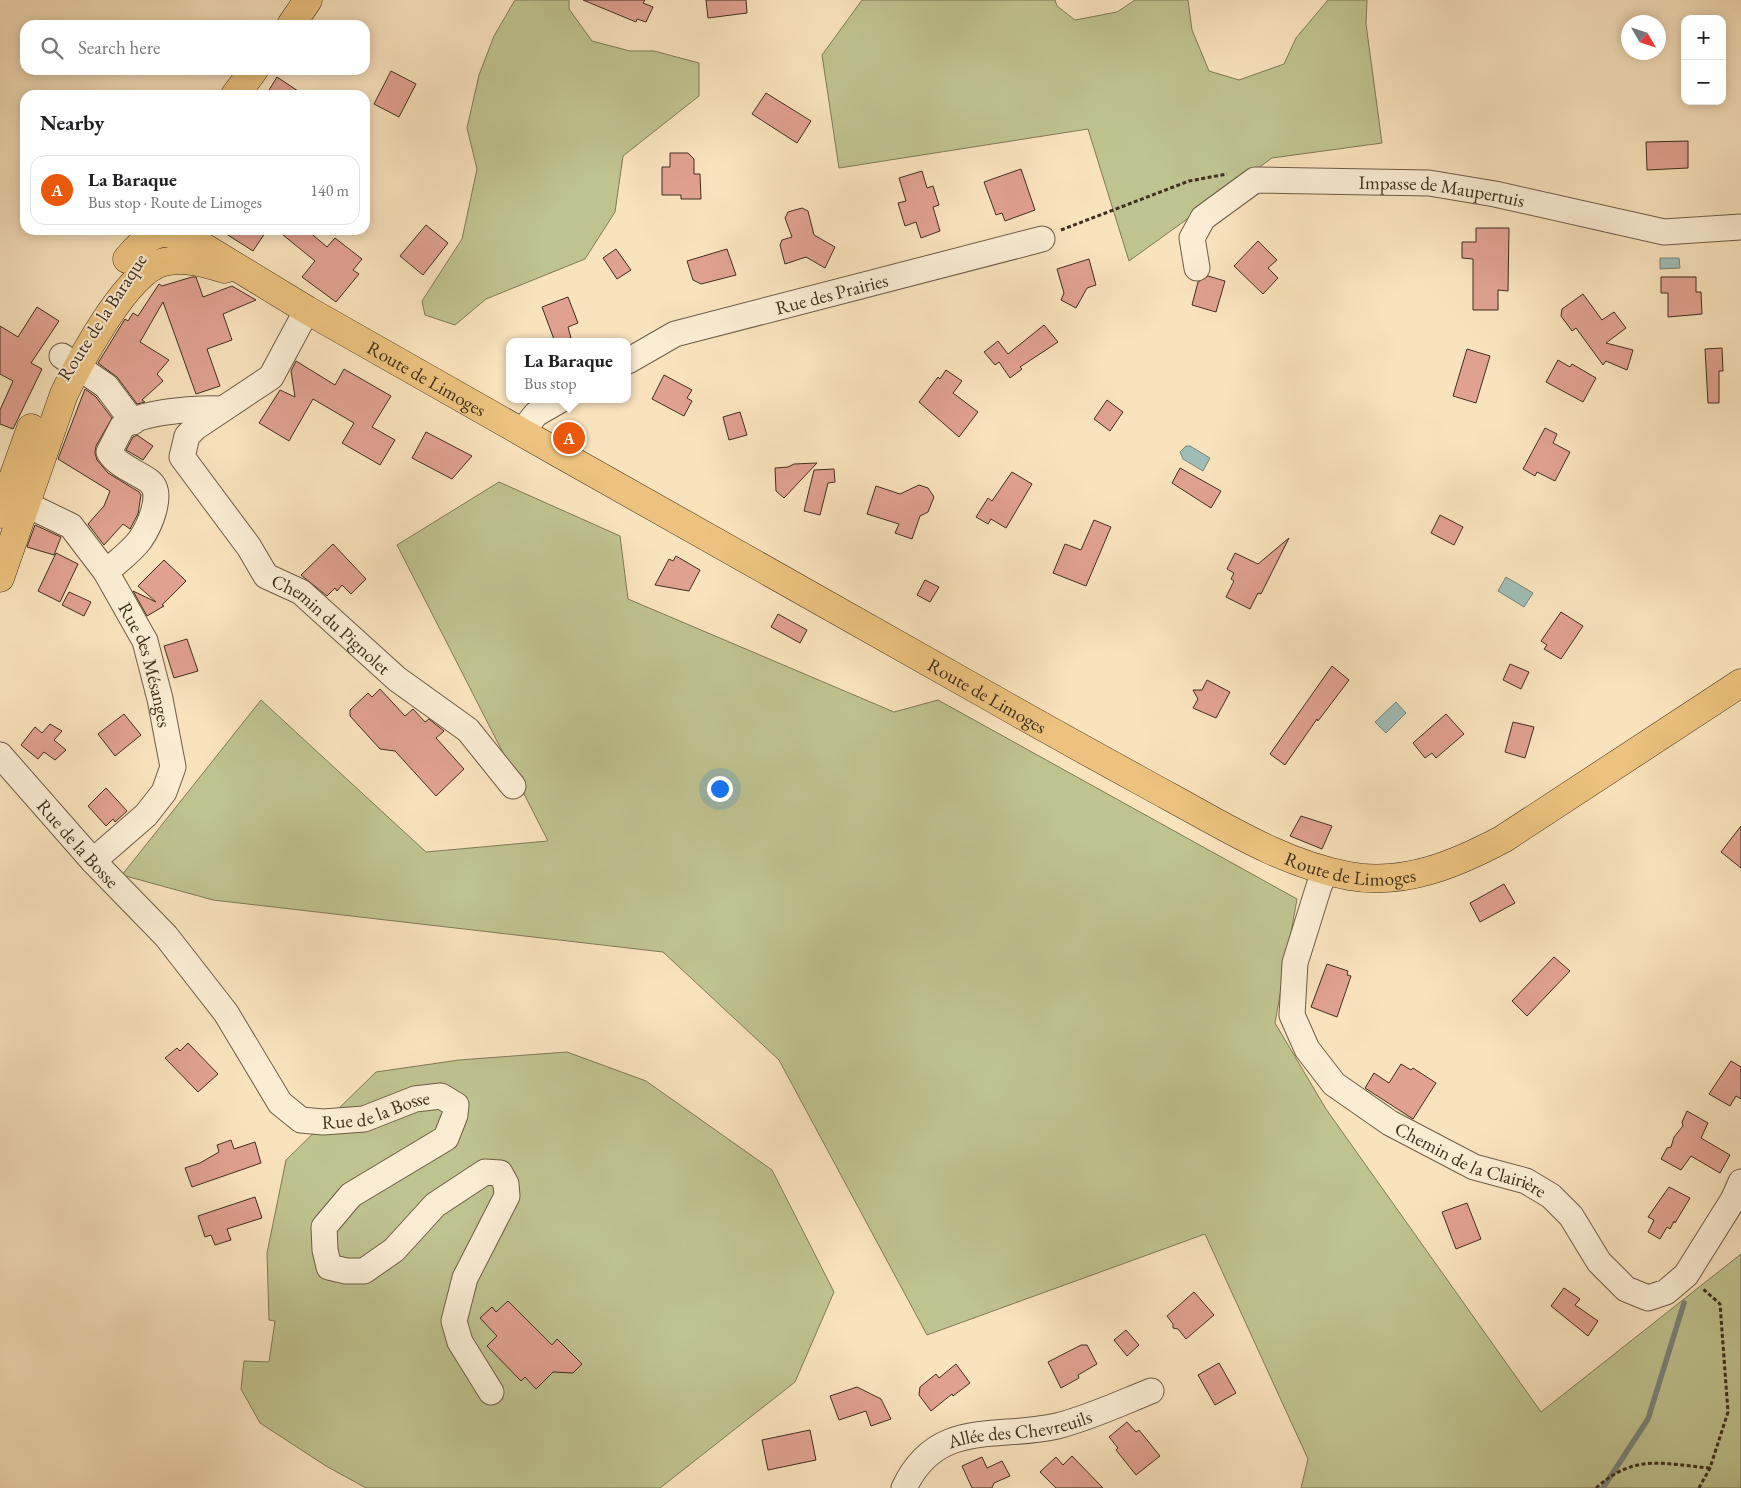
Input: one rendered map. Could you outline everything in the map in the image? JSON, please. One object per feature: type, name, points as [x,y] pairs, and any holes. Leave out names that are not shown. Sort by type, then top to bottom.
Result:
[{"type":"main road","points":[[294,20],[308,0]]},
{"type":"main road","points":[[240,90],[250,75]]},
{"type":"main road","points":[[248,90],[258,75]]},
{"type":"main road","points":[[258,90],[265,75]]},
{"type":"main road","points":[[69,361],[136,281],[157,265],[169,236]]},
{"type":"main road","name":"Route de la Baraque","points":[[0,546],[45,390],[69,361],[126,259],[169,236]]},
{"type":"main road","name":"Route de Limoges","points":[[169,236],[199,262],[248,276],[1063,739],[1244,838],[1291,859],[1326,871],[1352,877],[1394,879],[1433,870],[1463,860],[1504,838],[1741,683]]},
{"type":"main road","name":"Route de la Baraque","points":[[0,578],[12,503]]},
{"type":"street","name":"Impasse de Maupertuis","points":[[1255,180],[1429,183],[1496,194],[1664,232],[1741,227]]},
{"type":"street","points":[[1197,268],[1192,238],[1203,218],[1255,180]]},
{"type":"street","name":"Rue des Prairies","points":[[631,359],[675,334],[1042,238]]},
{"type":"street","name":"Chemin du Pignolet","points":[[307,310],[271,377],[222,409],[187,436],[182,457],[249,547],[266,576],[301,592],[397,679],[468,730],[513,786]]},
{"type":"street","points":[[69,361],[106,386],[133,422]]},
{"type":"street","points":[[522,431],[536,414],[555,403]]},
{"type":"street","points":[[106,572],[140,540],[156,503],[157,496],[154,485],[115,460],[109,452],[122,427],[155,414],[198,408],[222,409]]},
{"type":"street","name":"Rue des Mésanges","points":[[12,503],[71,526],[106,572],[145,641],[160,698],[173,767],[164,792],[146,815],[93,861]]},
{"type":"street","name":"Rue de la Bosse","points":[[0,754],[93,861],[166,936],[226,1013],[280,1103],[301,1120],[323,1122],[364,1119],[415,1099],[441,1096],[456,1106],[455,1115],[446,1138],[351,1195],[324,1227],[325,1250],[329,1267],[346,1271],[364,1271],[394,1250],[435,1205],[485,1172],[500,1173],[506,1184],[507,1196],[465,1278],[454,1320],[460,1342],[491,1392]]},
{"type":"street","name":"Chemin de la Clairière","points":[[1326,871],[1318,886],[1295,963],[1292,1015],[1307,1049],[1334,1084],[1390,1123],[1466,1162],[1526,1180],[1551,1196],[1571,1216],[1599,1262],[1626,1289],[1648,1298],[1666,1292],[1686,1275],[1733,1200],[1741,1182]]},
{"type":"street","name":"Allée des Chevreuils","points":[[904,1488],[911,1474],[926,1455],[953,1439],[981,1433],[1034,1431],[1065,1424],[1151,1391]]},
{"type":"path","points":[[1042,238],[1189,181],[1241,171],[1255,180]]},
{"type":"path","points":[[1686,1275],[1720,1304],[1728,1412],[1710,1468],[1699,1488]]},
{"type":"path","points":[[1596,1488],[1612,1474],[1632,1465],[1648,1462],[1710,1468]]},
{"type":"green space","points":[[515,0],[569,0],[569,9],[592,41],[630,51],[654,51],[699,63],[699,96],[623,156],[615,212],[585,259],[486,299],[455,325],[425,315],[422,301],[462,239],[477,169],[467,128],[479,75],[494,36]]},
{"type":"green space","points":[[862,0],[1055,0],[1057,6],[1075,20],[1117,12],[1135,0],[1188,0],[1192,30],[1209,71],[1239,80],[1284,64],[1296,38],[1328,0],[1367,0],[1366,24],[1382,143],[1272,158],[1129,261],[1088,129],[839,168],[822,55]]},
{"type":"green space","points":[[499,482],[620,536],[628,599],[894,712],[938,700],[1297,899],[1275,1023],[1326,1109],[1541,1412],[1741,1254],[1741,1488],[1301,1488],[1308,1459],[1205,1234],[927,1335],[779,1060],[663,952],[213,900],[122,875],[261,700],[426,852],[548,841],[397,545]]},
{"type":"green space","points":[[567,1052],[646,1081],[772,1170],[834,1292],[795,1382],[660,1488],[366,1488],[326,1466],[260,1423],[241,1389],[244,1361],[269,1362],[275,1321],[269,1320],[267,1253],[286,1160],[376,1072],[459,1060]]},
{"type":"water","points":[[1660,258],[1679,258],[1680,268],[1660,269]]},
{"type":"water","points":[[1186,446],[1190,446],[1210,458],[1203,471],[1183,459],[1180,452]]},
{"type":"water","points":[[1506,577],[1533,593],[1524,607],[1498,591]]},
{"type":"water","points":[[1396,702],[1406,713],[1386,733],[1375,722]]},
{"type":"building","points":[[583,0],[645,0],[643,3],[653,7],[646,22],[637,19],[636,22]]},
{"type":"building","points":[[706,0],[746,0],[747,13],[708,18]]},
{"type":"building","points":[[391,71],[416,84],[399,117],[374,104]]},
{"type":"building","points":[[277,77],[296,90],[269,90]]},
{"type":"building","points":[[766,93],[811,121],[797,143],[752,114]]},
{"type":"building","points":[[1688,141],[1688,168],[1647,170],[1646,142]]},
{"type":"building","points":[[670,153],[688,153],[694,159],[694,174],[700,174],[701,199],[681,199],[681,195],[662,195],[662,167],[670,167]]},
{"type":"building","points":[[1021,169],[1035,210],[1005,221],[1002,213],[996,215],[984,182]]},
{"type":"building","points":[[922,171],[927,188],[933,186],[939,205],[933,207],[940,231],[921,238],[916,222],[905,226],[898,203],[906,201],[899,178]]},
{"type":"building","points":[[802,208],[808,211],[814,235],[835,247],[825,268],[806,257],[785,264],[780,245],[782,240],[792,237],[785,218],[788,212]]},
{"type":"building","points":[[426,225],[448,243],[423,275],[400,256]]},
{"type":"building","points":[[1476,228],[1509,228],[1508,291],[1498,290],[1498,310],[1473,310],[1473,259],[1462,258],[1462,242],[1476,242]]},
{"type":"building","points":[[228,235],[264,235],[253,251]]},
{"type":"building","points":[[283,235],[313,235],[327,247],[335,238],[362,259],[353,270],[359,274],[336,302],[302,277],[315,261]]},
{"type":"building","points":[[1258,241],[1277,260],[1268,268],[1278,278],[1263,294],[1234,266]]},
{"type":"building","points":[[616,249],[631,270],[617,279],[603,258]]},
{"type":"building","points":[[727,249],[736,275],[701,284],[693,280],[687,261]]},
{"type":"building","points":[[1089,259],[1096,285],[1087,288],[1076,308],[1061,300],[1064,293],[1057,269]]},
{"type":"building","points":[[1208,276],[1225,281],[1216,312],[1192,305],[1198,282]]},
{"type":"building","points":[[196,277],[203,297],[232,286],[256,300],[223,314],[232,340],[207,349],[220,386],[196,394],[163,302],[140,342],[169,360],[157,374],[163,381],[142,400],[145,402],[137,404],[117,377],[98,363],[125,319],[128,321],[133,313],[138,316],[159,284],[162,286]]},
{"type":"building","points":[[1661,277],[1696,277],[1696,292],[1701,292],[1702,314],[1668,317],[1668,293],[1661,293]]},
{"type":"building","points":[[1583,294],[1602,320],[1614,312],[1626,328],[1606,343],[1633,350],[1627,370],[1606,361],[1603,365],[1576,328],[1572,331],[1561,316],[1562,309]]},
{"type":"building","points":[[568,297],[578,323],[568,327],[571,338],[554,338],[542,307]]},
{"type":"building","points":[[37,307],[59,321],[31,363],[42,369],[13,429],[0,424],[0,410],[13,381],[0,374],[0,326],[18,337]]},
{"type":"building","points":[[1044,325],[1058,342],[1020,367],[1022,369],[1010,378],[999,362],[995,365],[984,352],[998,341],[1008,354]]},
{"type":"building","points":[[1722,348],[1723,371],[1719,371],[1719,403],[1708,403],[1705,349]]},
{"type":"building","points":[[1467,349],[1490,356],[1476,403],[1453,396]]},
{"type":"building","points":[[1558,360],[1570,367],[1572,364],[1596,378],[1583,402],[1546,382]]},
{"type":"building","points":[[296,361],[335,385],[344,369],[391,396],[372,427],[395,440],[380,465],[342,443],[354,423],[313,399],[289,441],[259,423],[280,390],[295,397],[291,371]]},
{"type":"building","points":[[946,370],[962,381],[953,393],[978,412],[959,437],[919,402],[938,377],[940,379]]},
{"type":"building","points":[[664,375],[692,390],[687,398],[692,401],[684,416],[652,399]]},
{"type":"building","points":[[85,389],[96,397],[112,418],[96,446],[97,460],[108,473],[141,495],[138,514],[130,529],[123,524],[104,545],[88,524],[104,506],[110,491],[58,459]]},
{"type":"building","points":[[1107,400],[1123,412],[1110,431],[1094,419]]},
{"type":"building","points":[[740,412],[747,435],[729,440],[723,417]]},
{"type":"building","points":[[1545,428],[1557,434],[1553,443],[1570,452],[1555,481],[1537,472],[1535,476],[1523,469]]},
{"type":"building","points":[[426,432],[472,456],[452,479],[412,458]]},
{"type":"building","points":[[137,435],[153,446],[143,460],[126,450],[133,437]]},
{"type":"building","points":[[817,463],[784,498],[776,491],[775,468],[788,467],[794,464]]},
{"type":"building","points":[[1180,468],[1221,491],[1211,508],[1172,483]]},
{"type":"building","points":[[834,469],[835,482],[828,483],[820,515],[804,511],[814,470]]},
{"type":"building","points":[[1012,472],[1032,484],[1006,528],[991,519],[988,524],[976,517],[988,498],[992,501]]},
{"type":"building","points":[[919,485],[928,488],[934,497],[928,512],[920,516],[912,539],[895,533],[899,524],[867,514],[876,486],[900,494]]},
{"type":"building","points":[[1440,515],[1463,527],[1454,545],[1431,533]]},
{"type":"building","points":[[1094,520],[1111,527],[1086,586],[1053,573],[1065,544],[1081,550]]},
{"type":"building","points":[[35,525],[61,537],[54,555],[27,547]]},
{"type":"building","points":[[1289,538],[1261,594],[1258,593],[1250,609],[1226,597],[1234,581],[1231,579],[1234,573],[1227,569],[1235,553],[1258,564]]},
{"type":"building","points":[[333,544],[366,579],[351,594],[342,585],[337,591],[335,588],[327,596],[301,575]]},
{"type":"building","points":[[56,553],[78,564],[60,602],[38,591]]},
{"type":"building","points":[[676,556],[700,570],[689,591],[655,585],[669,559],[673,561]]},
{"type":"building","points":[[164,560],[186,581],[162,605],[164,606],[147,616],[133,591],[156,602],[138,586]]},
{"type":"building","points":[[925,580],[939,587],[930,602],[917,595]]},
{"type":"building","points":[[69,592],[91,602],[84,616],[62,605]]},
{"type":"building","points":[[1561,612],[1583,626],[1561,659],[1544,649],[1547,645],[1541,641]]},
{"type":"building","points":[[778,614],[807,630],[800,643],[771,627]]},
{"type":"building","points":[[187,639],[198,671],[174,678],[164,646]]},
{"type":"building","points":[[1510,664],[1529,672],[1521,689],[1503,680]]},
{"type":"building","points":[[1332,666],[1349,680],[1318,721],[1317,719],[1285,765],[1270,754]]},
{"type":"building","points":[[1207,680],[1230,692],[1216,718],[1193,708],[1198,699],[1193,690],[1202,690]]},
{"type":"building","points":[[380,689],[405,716],[413,709],[425,722],[429,719],[444,731],[436,738],[464,769],[436,796],[395,751],[380,749],[350,716],[350,710],[368,693],[372,697]]},
{"type":"building","points":[[124,714],[141,735],[115,756],[98,734]]},
{"type":"building","points":[[1446,714],[1464,734],[1436,758],[1432,753],[1425,758],[1413,743]]},
{"type":"building","points":[[1513,722],[1534,727],[1525,758],[1505,752]]},
{"type":"building","points":[[50,724],[62,731],[54,740],[66,750],[55,760],[44,752],[38,759],[21,745],[35,727],[42,733]]},
{"type":"building","points":[[106,788],[127,811],[115,822],[113,819],[106,826],[88,806]]},
{"type":"building","points":[[1301,816],[1332,826],[1322,849],[1290,836]]},
{"type":"building","points":[[1741,826],[1741,868],[1721,852]]},
{"type":"building","points":[[1504,884],[1515,903],[1480,922],[1470,903]]},
{"type":"building","points":[[1554,957],[1570,971],[1527,1016],[1512,1001]]},
{"type":"building","points":[[1327,964],[1348,971],[1347,975],[1351,976],[1337,1017],[1311,1007]]},
{"type":"building","points":[[188,1043],[218,1074],[198,1092],[165,1058],[177,1048],[180,1051]]},
{"type":"building","points":[[1731,1061],[1741,1067],[1741,1099],[1736,1096],[1730,1106],[1709,1094]]},
{"type":"building","points":[[1401,1064],[1411,1070],[1413,1068],[1436,1083],[1413,1119],[1365,1088],[1374,1073],[1389,1083]]},
{"type":"building","points":[[1687,1111],[1708,1123],[1701,1138],[1730,1155],[1720,1173],[1691,1156],[1681,1170],[1661,1159],[1667,1148],[1671,1147],[1674,1137],[1683,1126],[1682,1122]]},
{"type":"building","points":[[231,1140],[234,1149],[255,1142],[261,1163],[192,1187],[185,1168],[200,1163],[219,1152],[217,1145]]},
{"type":"building","points":[[1669,1187],[1690,1198],[1675,1223],[1674,1221],[1670,1229],[1667,1227],[1660,1239],[1648,1232],[1654,1220],[1648,1217]]},
{"type":"building","points":[[255,1197],[262,1218],[227,1229],[231,1240],[215,1245],[211,1235],[205,1237],[198,1216]]},
{"type":"building","points":[[1467,1203],[1481,1239],[1456,1249],[1442,1212]]},
{"type":"building","points":[[1564,1288],[1580,1299],[1575,1305],[1598,1321],[1588,1336],[1551,1306]]},
{"type":"building","points":[[1194,1292],[1214,1315],[1186,1339],[1178,1329],[1173,1328],[1173,1324],[1167,1316]]},
{"type":"building","points":[[508,1301],[552,1345],[557,1339],[582,1364],[573,1373],[553,1372],[536,1389],[525,1377],[521,1381],[487,1346],[497,1336],[480,1318],[492,1307],[496,1312]]},
{"type":"building","points":[[1126,1330],[1139,1345],[1127,1356],[1114,1340]]},
{"type":"building","points":[[1081,1345],[1087,1345],[1097,1364],[1078,1375],[1079,1378],[1061,1388],[1048,1362]]},
{"type":"building","points":[[1219,1363],[1236,1393],[1215,1405],[1198,1375]]},
{"type":"building","points":[[956,1364],[970,1383],[953,1396],[952,1394],[931,1411],[919,1395],[920,1387],[936,1374],[939,1378]]},
{"type":"building","points":[[857,1387],[881,1399],[891,1419],[871,1426],[866,1411],[839,1420],[830,1396]]},
{"type":"building","points":[[1127,1422],[1136,1432],[1139,1430],[1160,1456],[1136,1475],[1116,1450],[1118,1448],[1109,1437]]},
{"type":"building","points":[[810,1430],[816,1460],[768,1470],[762,1440]]},
{"type":"building","points":[[1072,1456],[1103,1488],[1056,1488],[1040,1472],[1056,1457],[1063,1465]]},
{"type":"building","points":[[982,1457],[987,1468],[1002,1461],[1010,1476],[994,1483],[992,1488],[972,1488],[962,1466]]},
{"type":"waterway","points":[[1603,1488],[1648,1419],[1684,1303]]},
{"type":"place","name":"La Baraque","points":[[569,438]]}]
